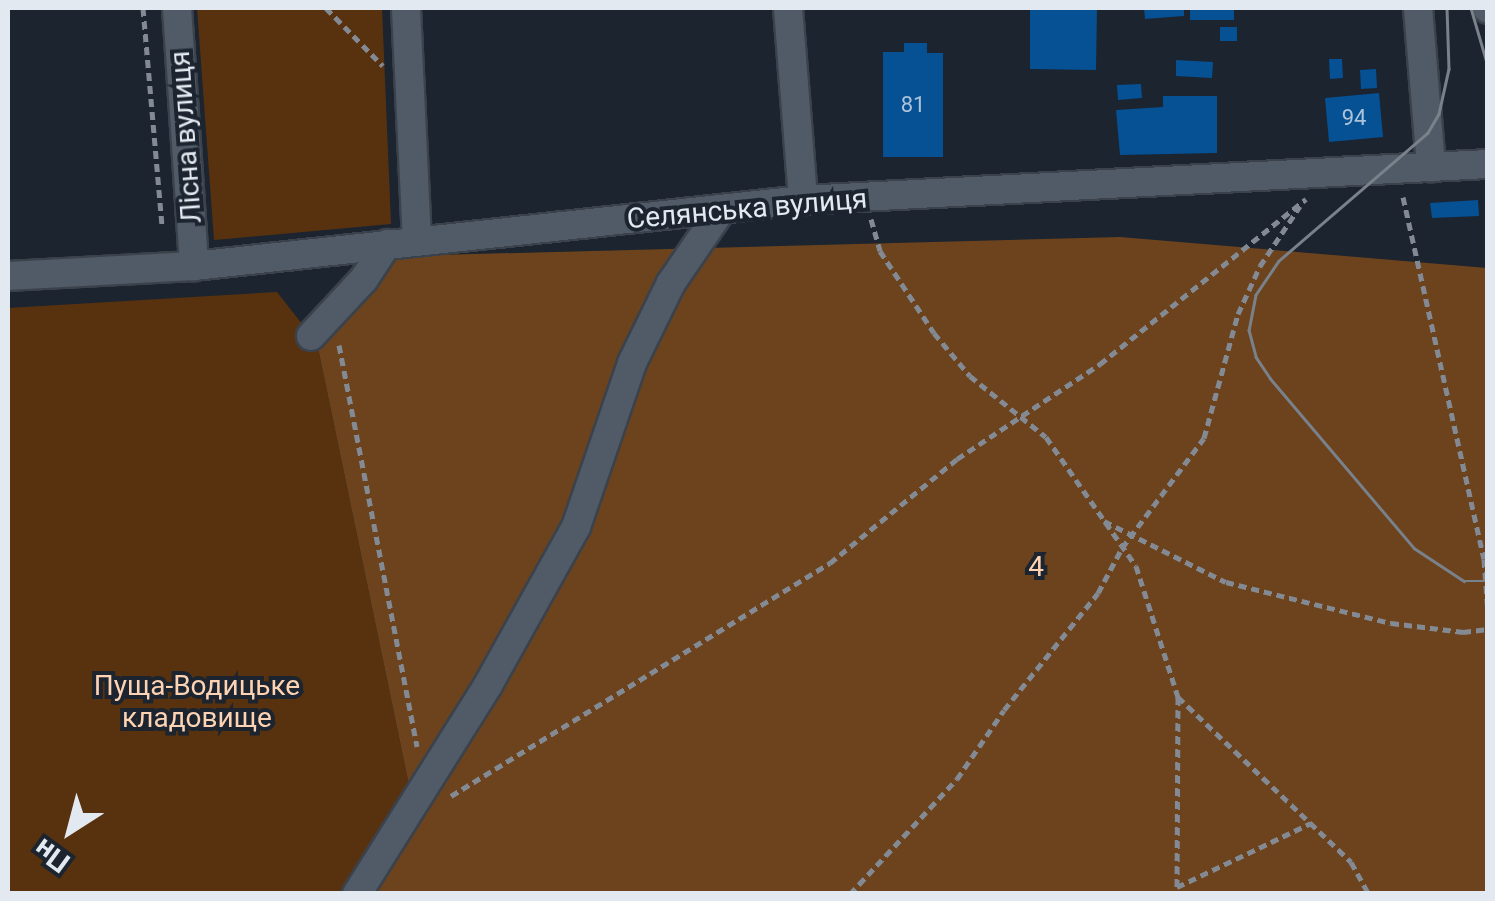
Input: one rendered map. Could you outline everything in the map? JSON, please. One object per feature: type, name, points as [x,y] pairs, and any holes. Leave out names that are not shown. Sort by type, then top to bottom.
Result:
[{"type":"street","name":"Лісна вулиця","points":[[177,8],[180,267]]},
{"type":"street","points":[[406,8],[417,241]]},
{"type":"street","points":[[788,8],[802,200]]},
{"type":"street","points":[[1418,8],[1431,167]]},
{"type":"street","name":"Селянська вулиця","points":[[8,276],[180,267],[802,200],[1488,164]]},
{"type":"street","points":[[357,894],[436,792],[488,685],[576,528],[632,364],[671,283],[721,210]]},
{"type":"street","points":[[311,336],[364,279],[387,244]]},
{"type":"path","points":[[143,8],[180,267]]},
{"type":"path","points":[[326,8],[409,93]]},
{"type":"path","points":[[332,313],[436,792],[830,563],[958,459],[1100,364],[1303,200],[1351,171]]},
{"type":"path","points":[[864,197],[880,251],[934,333],[970,376],[1046,437],[1136,566],[1178,697],[1177,886],[1310,824]]},
{"type":"path","points":[[1392,198],[1405,197],[1440,375],[1484,559],[1488,613]]},
{"type":"path","points":[[850,894],[957,779],[1004,710],[1098,593],[1122,548],[1204,438],[1238,314],[1260,266],[1303,200]]},
{"type":"path","points":[[1285,201],[1320,200]]},
{"type":"path","points":[[873,225],[892,224]]},
{"type":"path","points":[[1102,520],[1226,582],[1391,624],[1462,632],[1488,629]]},
{"type":"path","points":[[1178,697],[1351,862],[1369,894]]},
{"type":"green space","points":[[197,8],[382,8],[391,224],[214,240]]},
{"type":"green space","name":"4","points":[[1120,237],[1487,268],[1487,893],[343,893],[409,785],[317,343],[399,256]]},
{"type":"green space","name":"Пуща-Водицьке кладовище","points":[[277,292],[317,343],[409,785],[343,893],[8,894],[8,308]]},
{"type":"building","points":[[1030,8],[1097,8],[1096,70],[1030,69]]},
{"type":"building","points":[[1144,8],[1184,8],[1184,16],[1145,19]]},
{"type":"building","points":[[1190,8],[1234,8],[1234,20],[1190,20]]},
{"type":"building","points":[[1220,27],[1237,27],[1237,41],[1220,41]]},
{"type":"building","points":[[904,43],[927,43],[927,53],[943,53],[943,157],[883,157],[883,52],[904,52]]},
{"type":"building","points":[[1329,59],[1342,59],[1343,78],[1330,79]]},
{"type":"building","points":[[1176,60],[1213,62],[1212,78],[1176,76]]},
{"type":"building","points":[[1376,69],[1377,88],[1361,89],[1360,70]]},
{"type":"building","points":[[1141,84],[1142,98],[1118,100],[1117,85]]},
{"type":"building","points":[[1379,93],[1383,137],[1329,142],[1325,98]]},
{"type":"building","points":[[1163,96],[1217,96],[1217,153],[1120,155],[1116,110],[1163,107]]},
{"type":"building","points":[[1478,200],[1479,216],[1432,218],[1430,203]]},
{"type":"tram line","points":[[1447,8],[1449,69],[1439,114],[1428,133],[1279,261],[1256,295],[1249,330],[1256,357],[1270,378],[1414,548],[1464,581],[1488,581]]},
{"type":"tram line","points":[[1471,8],[1488,66]]}]
